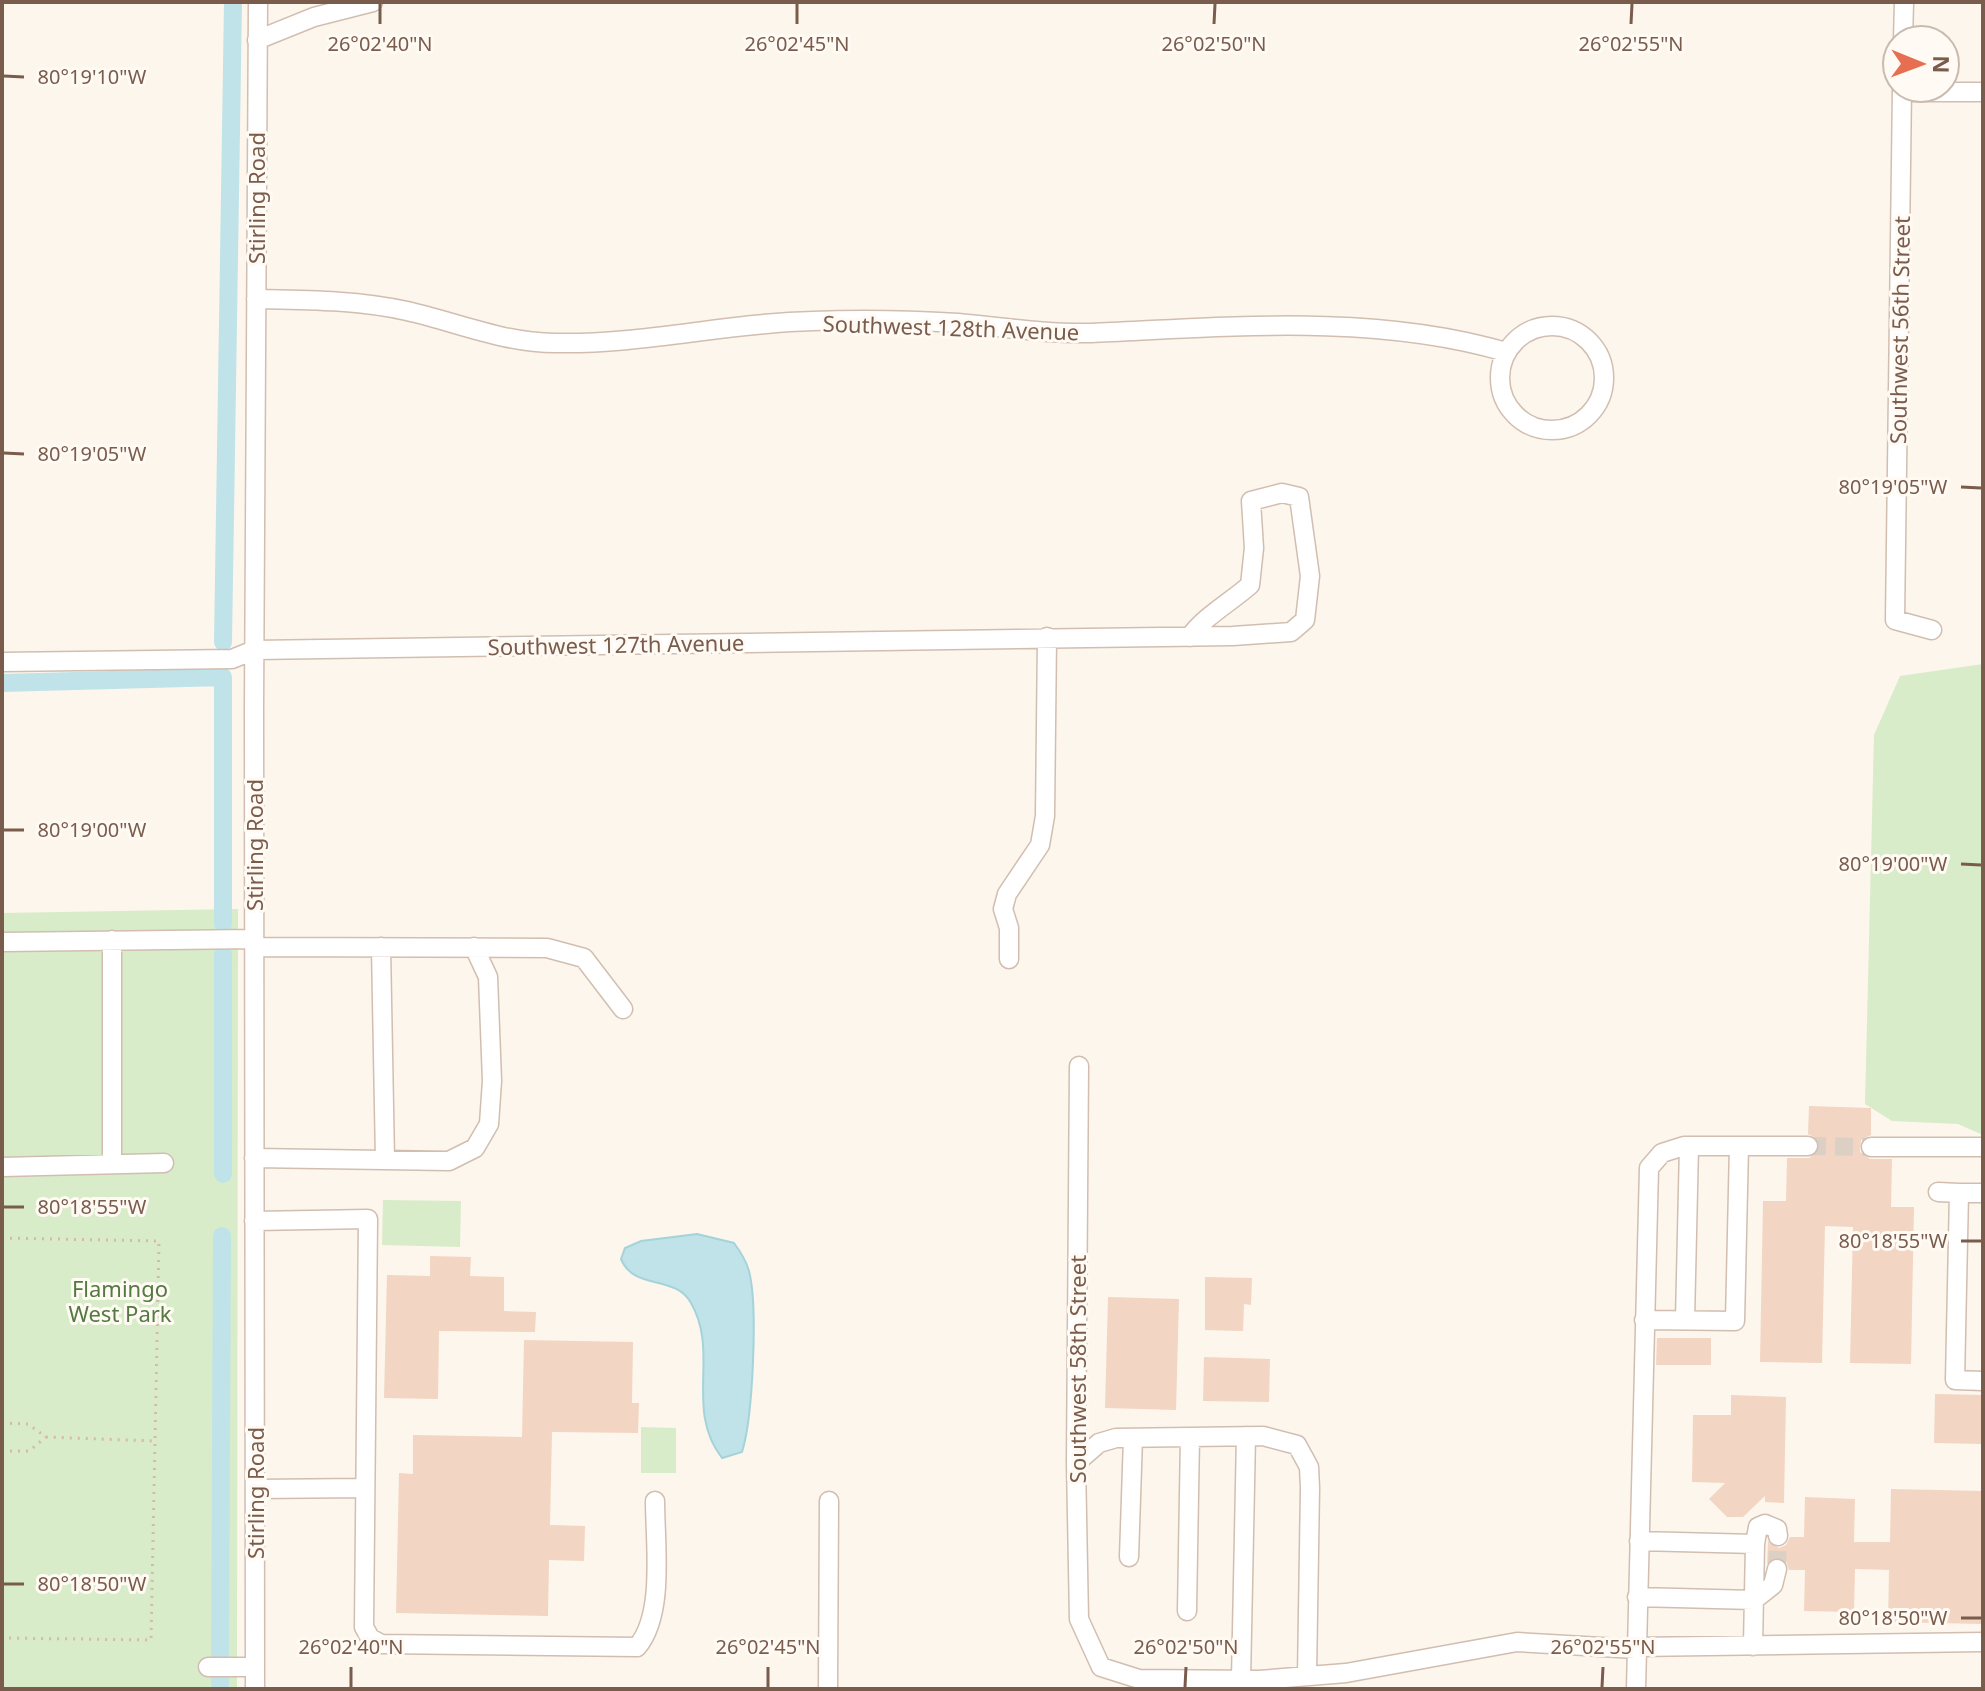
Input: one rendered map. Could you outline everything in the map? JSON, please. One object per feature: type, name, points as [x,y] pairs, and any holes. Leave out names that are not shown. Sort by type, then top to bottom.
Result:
[{"type":"street","name":"Stirling Road","points":[[255,1688],[254,650],[258,2]]},
{"type":"street","points":[[257,40],[314,17],[373,2]]},
{"type":"street","points":[[1903,24],[1904,2]]},
{"type":"street","points":[[1961,91],[1983,92]]},
{"type":"street","name":"Southwest 56th Street","points":[[1902,104],[1895,620],[1932,630]]},
{"type":"street","name":"Southwest 128th Avenue","points":[[256,299],[358,302],[492,335],[551,343],[610,343],[724,327],[813,321],[915,321],[1054,332],[1266,327],[1366,329],[1454,340],[1506,352]]},
{"type":"street","points":[[1542,325],[1573,329],[1596,348],[1602,362],[1602,395],[1581,422],[1565,429],[1547,430],[1531,426],[1511,409],[1500,386],[1500,368],[1506,352],[1515,340],[1542,325]]},
{"type":"street","name":"Southwest 127th Avenue","points":[[2,662],[232,659],[254,650],[1190,637],[1291,632],[1305,620],[1310,576],[1299,497],[1282,493],[1251,501],[1254,548],[1250,585],[1218,613],[1199,622],[1190,637]]},
{"type":"street","points":[[1009,959],[1009,928],[1003,909],[1007,894],[1040,845],[1045,816],[1047,637]]},
{"type":"street","points":[[112,940],[112,1164]]},
{"type":"street","points":[[2,942],[112,940],[547,948],[584,958],[623,1009]]},
{"type":"street","points":[[381,947],[385,1160]]},
{"type":"street","points":[[254,1158],[449,1161],[475,1148],[489,1124],[492,1081],[488,977],[474,947]]},
{"type":"street","name":"Southwest 58th Street","points":[[1079,1066],[1076,1463],[1079,1619],[1101,1667],[1139,1679],[1253,1683]]},
{"type":"street","points":[[1636,1689],[1649,1168],[1662,1153],[1689,1146],[1808,1146]]},
{"type":"street","points":[[1685,1320],[1689,1146]]},
{"type":"street","points":[[1644,1320],[1735,1321],[1739,1146]]},
{"type":"street","points":[[1871,1147],[1983,1147]]},
{"type":"street","points":[[2,1167],[164,1163]]},
{"type":"street","points":[[1938,1192],[1983,1193]]},
{"type":"street","points":[[1959,1193],[1955,1380],[1983,1381]]},
{"type":"street","points":[[254,1221],[368,1219],[364,1627],[370,1638],[381,1644],[637,1647],[649,1634],[653,1615],[655,1501]]},
{"type":"street","points":[[1076,1463],[1099,1443],[1133,1438],[1246,1436],[1281,1439],[1297,1445],[1309,1467],[1307,1676]]},
{"type":"street","points":[[1246,1436],[1253,1683],[1346,1673],[1517,1642],[1636,1648],[1983,1642]]},
{"type":"street","points":[[1187,1611],[1190,1437]]},
{"type":"street","points":[[1129,1557],[1133,1438]]},
{"type":"street","points":[[255,1489],[365,1488]]},
{"type":"street","points":[[828,1689],[829,1501]]},
{"type":"street","points":[[1753,1646],[1758,1527],[1765,1524],[1777,1529],[1778,1536]]},
{"type":"street","points":[[1639,1541],[1755,1544]]},
{"type":"street","points":[[1637,1597],[1754,1600],[1773,1585],[1777,1569]]},
{"type":"street","points":[[208,1667],[255,1667]]},
{"type":"path","points":[[2,1238],[159,1241],[151,1640],[2,1638]]},
{"type":"path","points":[[2,1423],[28,1424],[46,1437],[155,1441]]},
{"type":"path","points":[[2,1451],[29,1451],[46,1437]]},
{"type":"green space","points":[[1983,664],[1983,1135],[1958,1124],[1892,1121],[1865,1104],[1874,735],[1900,676]]},
{"type":"green space","name":"Flamingo West Park","points":[[238,909],[237,1689],[2,1689],[2,913]]},
{"type":"green space","points":[[383,1200],[461,1201],[460,1247],[382,1245]]},
{"type":"green space","points":[[641,1427],[676,1428],[676,1473],[641,1473]]},
{"type":"water","points":[[697,1234],[734,1243],[746,1263],[752,1287],[753,1362],[746,1436],[742,1452],[722,1458],[705,1420],[703,1341],[691,1303],[675,1288],[635,1275],[621,1259],[625,1248],[641,1241]]},
{"type":"building","points":[[1809,1106],[1871,1108],[1871,1135],[1861,1140],[1860,1152],[1870,1159],[1892,1159],[1891,1207],[1914,1207],[1911,1364],[1850,1363],[1853,1227],[1825,1226],[1822,1363],[1760,1362],[1763,1201],[1786,1201],[1787,1158],[1809,1158],[1819,1151],[1818,1139],[1808,1134]]},
{"type":"building","points":[[430,1256],[471,1257],[470,1276],[504,1277],[504,1311],[536,1312],[535,1332],[439,1331],[438,1399],[384,1398],[387,1275],[430,1276]]},
{"type":"building","points":[[1205,1277],[1252,1278],[1251,1305],[1244,1304],[1243,1331],[1205,1330]]},
{"type":"building","points":[[1108,1297],[1179,1299],[1176,1410],[1105,1408]]},
{"type":"building","points":[[1657,1338],[1711,1338],[1711,1365],[1656,1365]]},
{"type":"building","points":[[524,1340],[633,1342],[632,1403],[639,1403],[638,1433],[552,1432],[550,1525],[585,1526],[584,1561],[549,1560],[548,1616],[396,1613],[399,1473],[413,1474],[413,1435],[522,1437]]},
{"type":"building","points":[[1204,1357],[1270,1359],[1269,1402],[1203,1401]]},
{"type":"building","points":[[1935,1394],[1983,1395],[1983,1444],[1934,1443]]},
{"type":"building","points":[[1731,1395],[1786,1397],[1784,1503],[1765,1502],[1765,1496],[1743,1517],[1727,1517],[1709,1499],[1725,1483],[1692,1482],[1693,1415],[1731,1415]]},
{"type":"building","points":[[1891,1489],[1983,1491],[1983,1624],[1888,1622],[1889,1570],[1855,1569],[1854,1612],[1804,1611],[1805,1570],[1789,1570],[1786,1561],[1779,1557],[1767,1564],[1768,1541],[1779,1548],[1786,1545],[1790,1537],[1804,1537],[1805,1497],[1855,1499],[1854,1542],[1890,1542]]},
{"type":"waterway","points":[[223,642],[233,2]]},
{"type":"waterway","points":[[2,683],[223,677],[223,924]]},
{"type":"waterway","points":[[223,954],[223,1174]]},
{"type":"waterway","points":[[220,1654],[222,1236]]},
{"type":"waterway","points":[[220,1680],[220,1689]]},
{"type":"tunnel","points":[[1808,1146],[1871,1147]]},
{"type":"tunnel","points":[[1777,1569],[1778,1536]]}]
